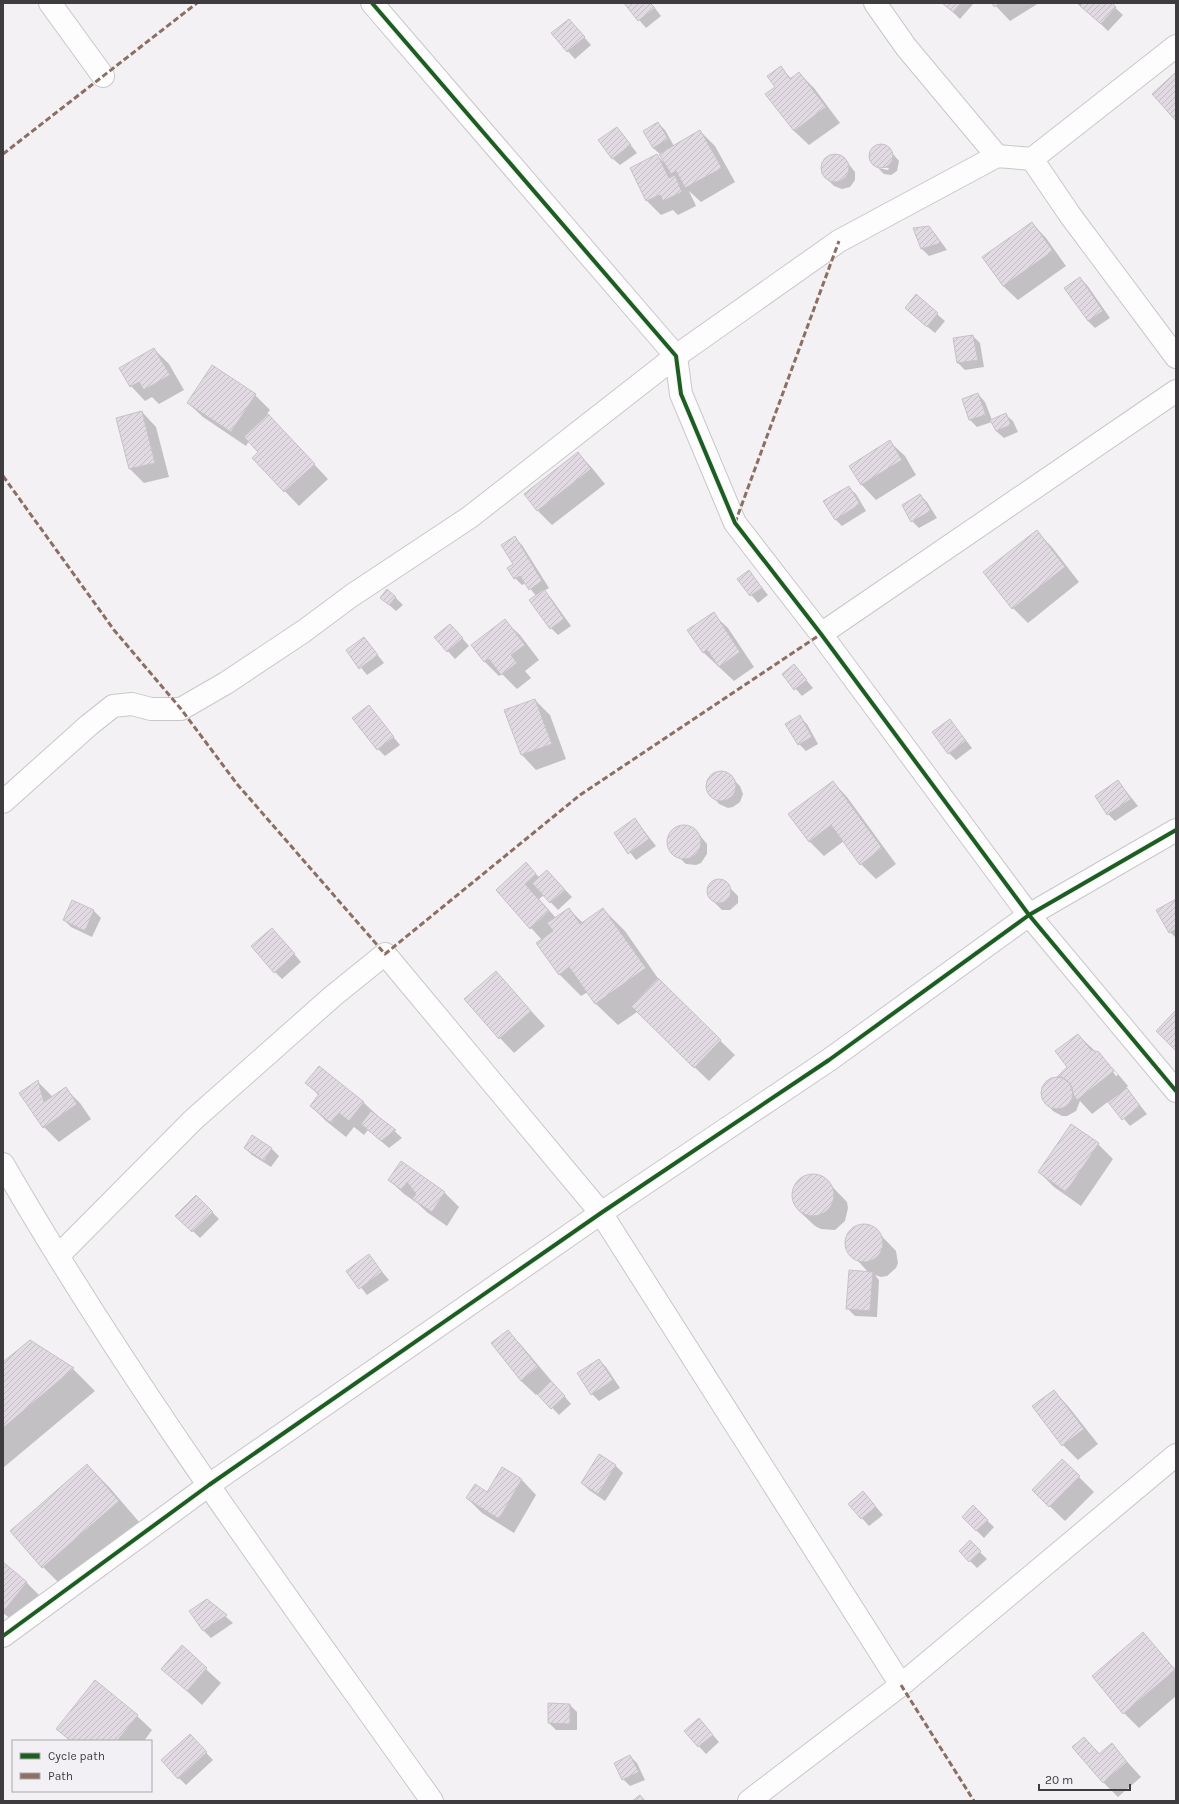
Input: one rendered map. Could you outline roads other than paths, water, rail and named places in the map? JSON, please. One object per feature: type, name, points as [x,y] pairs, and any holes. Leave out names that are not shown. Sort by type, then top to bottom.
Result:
[{"type":"street","points":[[50,3],[103,76]]},
{"type":"street","points":[[372,3],[676,356],[681,394],[735,523],[821,634],[1029,915],[1176,1091]]},
{"type":"street","points":[[875,3],[906,47],[997,156]]},
{"type":"street","points":[[3,802],[89,725],[113,706],[132,704],[151,709],[182,709],[226,683],[470,516],[676,356],[839,241],[997,156],[1032,159],[1176,46]]},
{"type":"street","points":[[1032,159],[1070,215],[1176,357]]},
{"type":"street","points":[[821,634],[1176,391]]},
{"type":"street","points":[[3,1636],[209,1485],[600,1213],[829,1060],[1029,915],[1176,830]]},
{"type":"street","points":[[58,1256],[193,1120],[333,996],[385,954],[600,1213],[900,1685]]},
{"type":"street","points":[[3,1164],[58,1256],[156,1408],[432,1801]]},
{"type":"street","points":[[749,1801],[900,1685],[1176,1455]]}]
